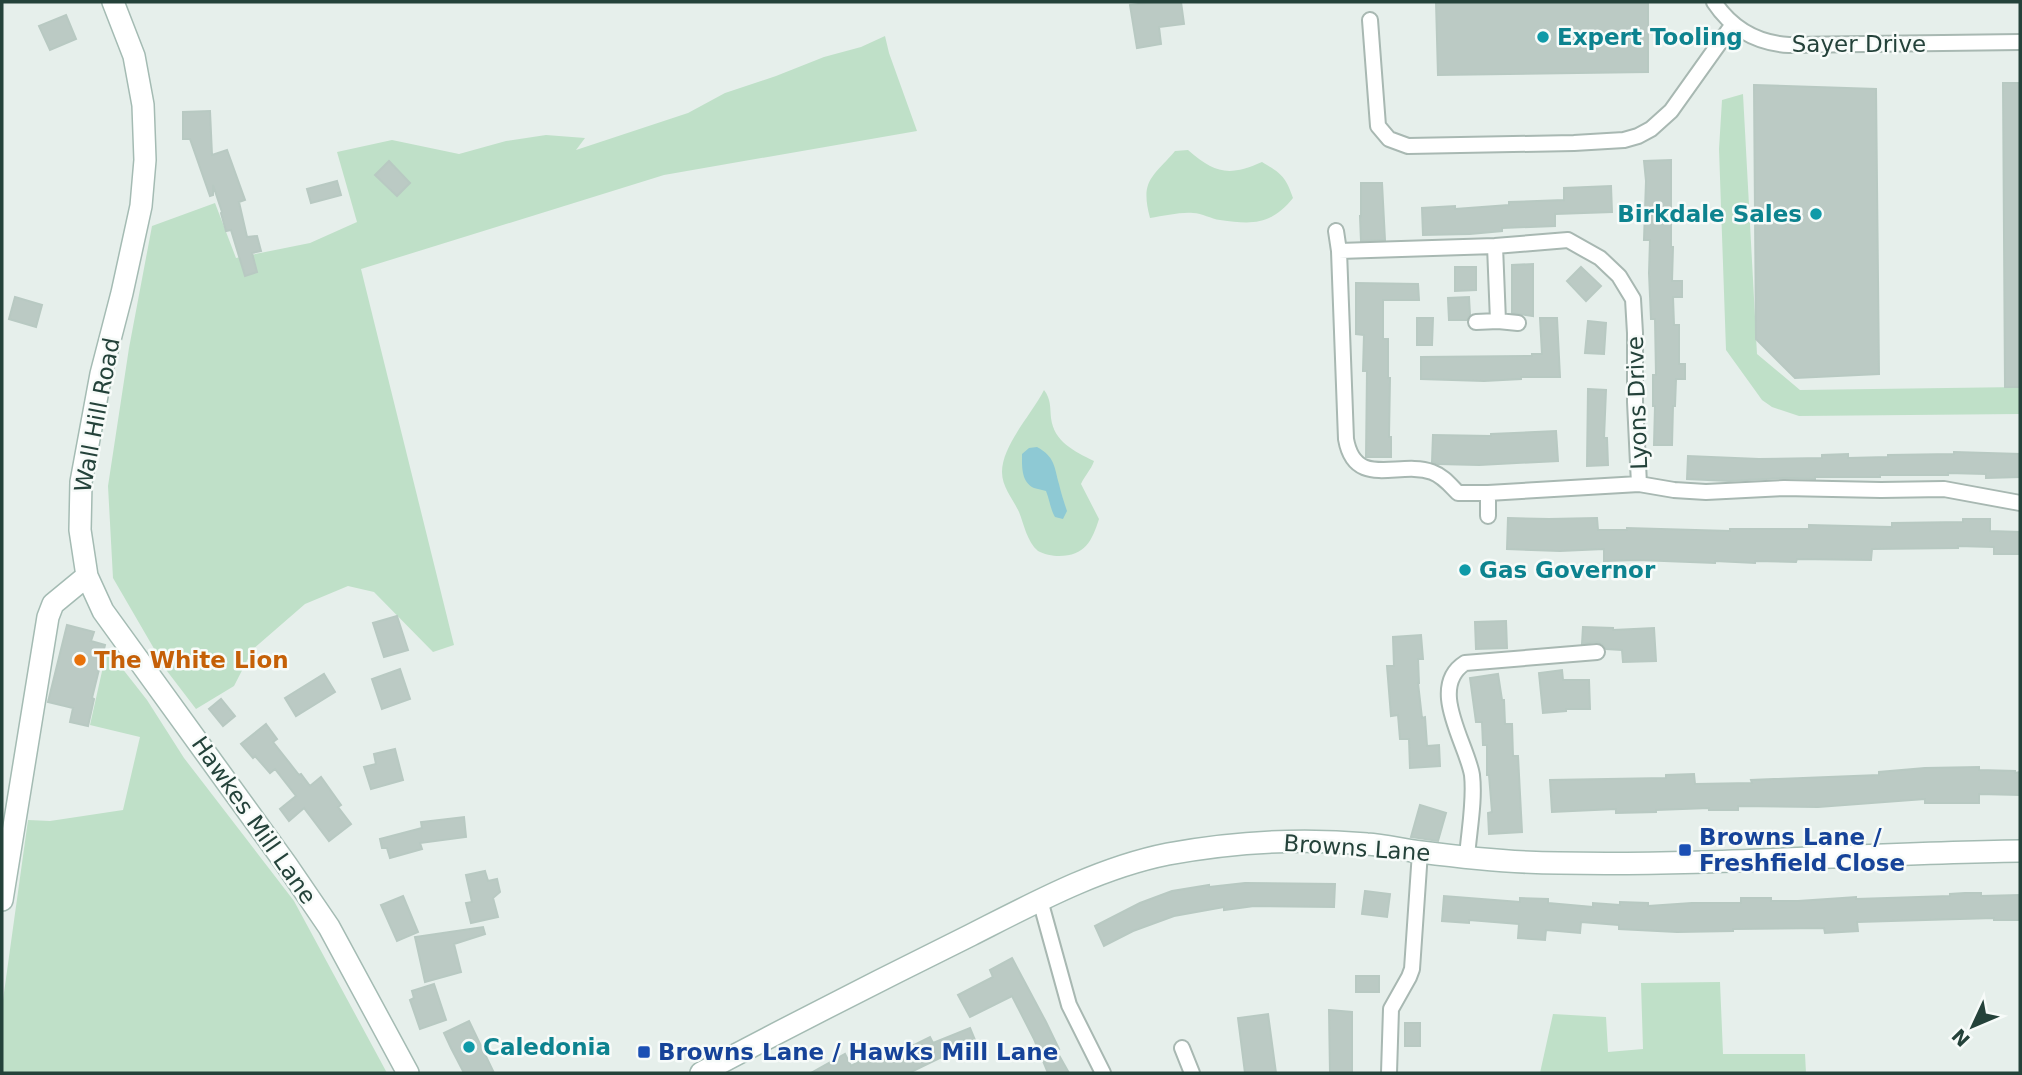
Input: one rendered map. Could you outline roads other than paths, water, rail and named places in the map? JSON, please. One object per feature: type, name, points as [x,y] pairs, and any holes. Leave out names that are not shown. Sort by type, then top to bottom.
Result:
[{"type":"street","name":"Wall Hill Road","points":[[87,576],[80,530],[81,482],[101,374],[141,206],[145,160],[143,105],[134,56],[113,2]]},
{"type":"street","name":"Sayer Drive","points":[[1714,2],[1733,24],[1753,38],[1770,44],[2020,42]]},
{"type":"street","points":[[1370,20],[1378,126],[1389,139],[1408,146],[1574,143],[1623,140],[1638,136],[1651,129],[1671,111],[1733,24]]},
{"type":"street","points":[[1336,231],[1346,439],[1348,453],[1357,465],[1372,469],[1429,471],[1442,477],[1458,493],[1639,484]]},
{"type":"street","name":"Lyons Drive","points":[[1339,251],[1495,246],[1568,240],[1600,258],[1619,276],[1633,299],[1639,484],[1706,492],[1784,488],[1944,489],[2020,503]]},
{"type":"street","points":[[1495,246],[1498,321]]},
{"type":"street","points":[[1476,322],[1518,323]]},
{"type":"street","points":[[1488,493],[1488,516]]},
{"type":"street","points":[[2,900],[48,617],[53,604],[87,576]]},
{"type":"street","name":"Hawkes Mill Lane","points":[[87,576],[103,611],[286,863],[329,927],[408,1073]]},
{"type":"street","points":[[1466,857],[1472,776],[1468,756],[1452,718],[1450,686],[1454,674],[1465,663],[1597,652]]},
{"type":"street","name":"Browns Lane","points":[[701,1073],[857,991],[1040,900],[1114,869],[1166,855],[1221,846],[1322,841],[1370,844],[1466,857],[1557,863],[1661,863],[2020,851]]},
{"type":"street","points":[[1389,1073],[1391,1009],[1412,969],[1420,852]]},
{"type":"street","points":[[1040,900],[1069,1005],[1103,1073]]},
{"type":"street","points":[[1182,1048],[1192,1073]]},
{"type":"water","points":[[1037,447],[1051,458],[1055,467],[1067,511],[1063,519],[1055,517],[1046,491],[1034,488],[1024,478],[1022,454],[1029,448]]},
{"type":"place","name":"Expert Tooling","points":[[1543,37]]},
{"type":"place","name":"Birkdale Sales","points":[[1816,214]]},
{"type":"place","name":"Gas Governor","points":[[1465,570]]},
{"type":"place","name":"The White Lion","points":[[80,660]]},
{"type":"place","name":"Browns Lane / Freshfield Close","points":[[1685,850]]},
{"type":"place","name":"Caledonia","points":[[469,1047]]},
{"type":"place","name":"Browns Lane / Hawks Mill Lane","points":[[644,1052]]}]
